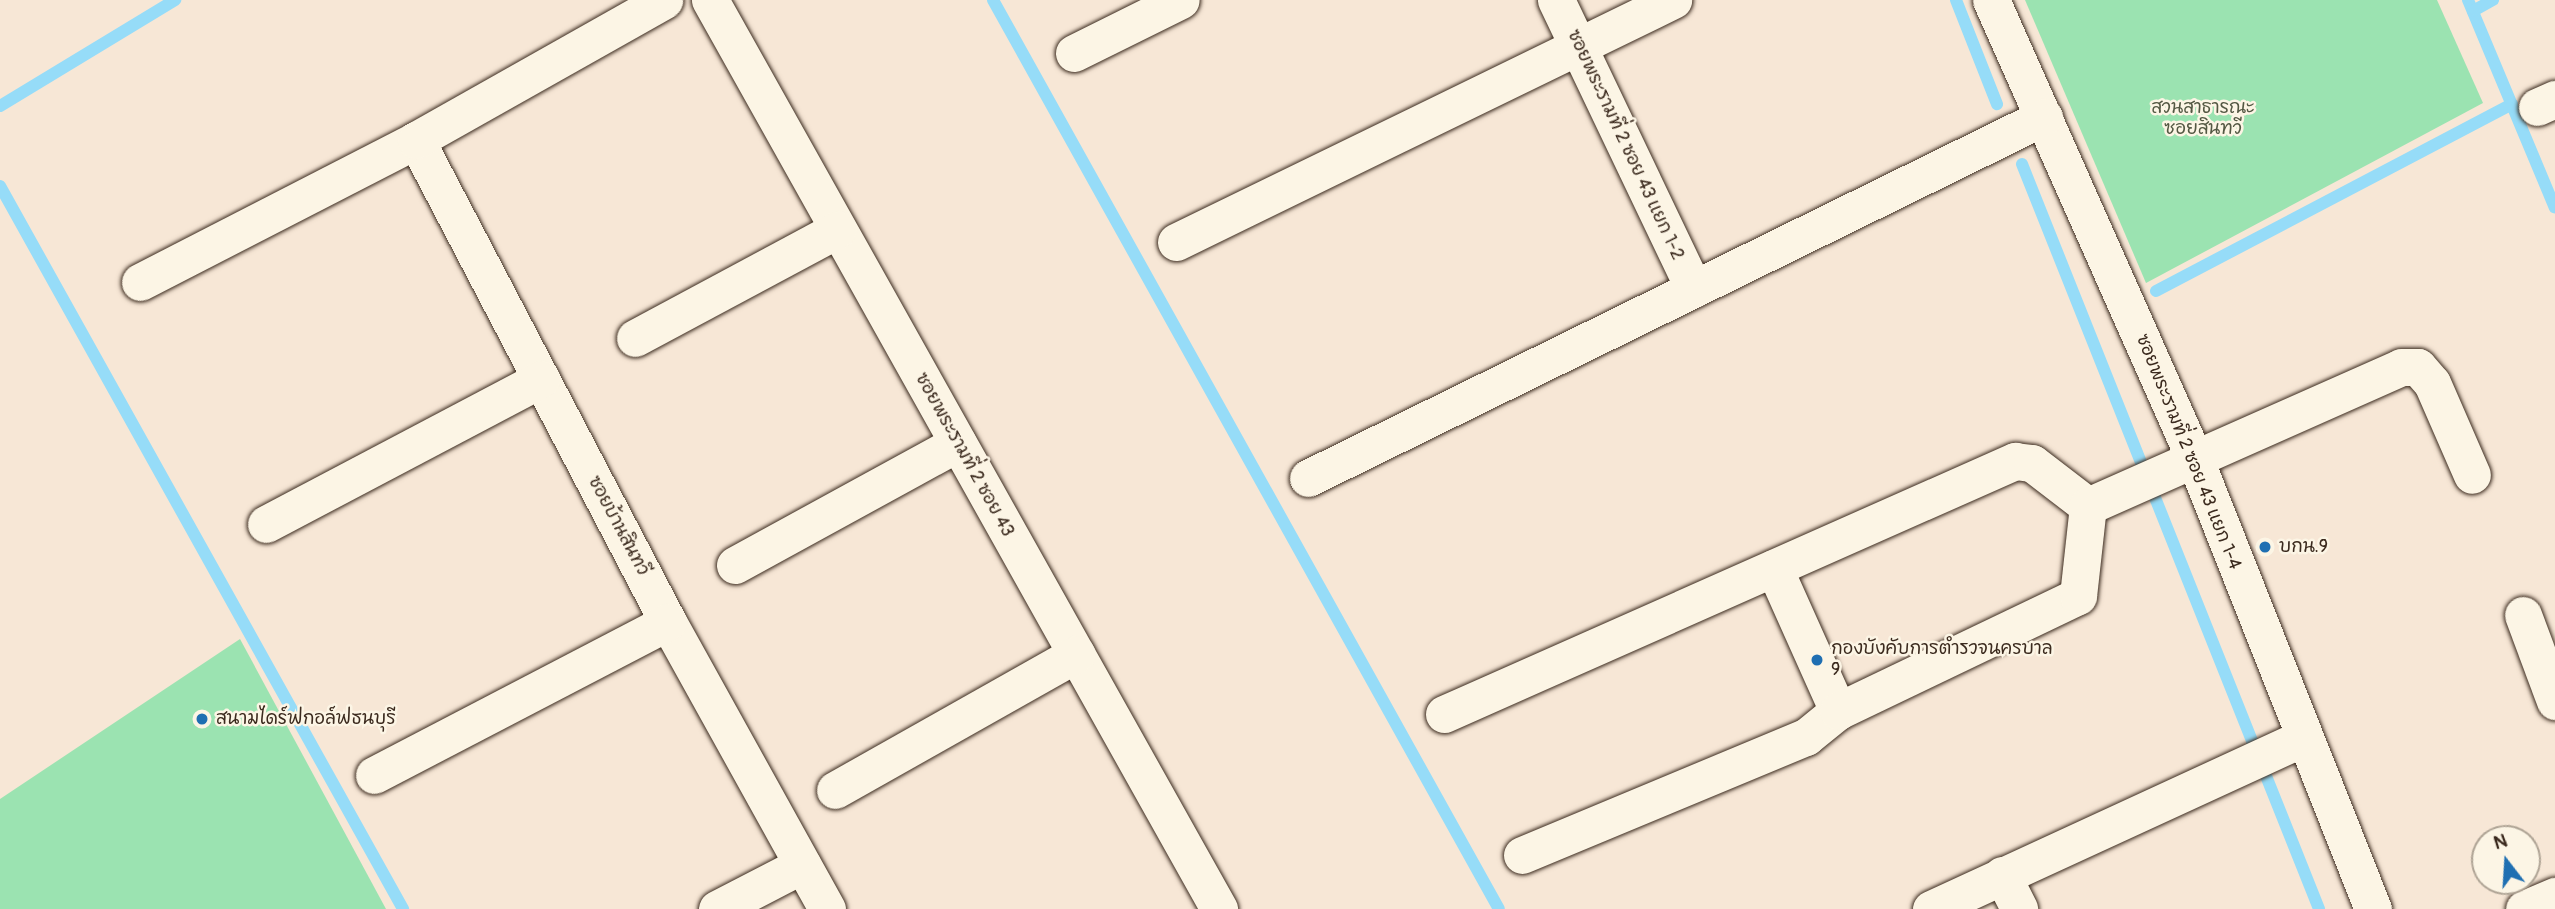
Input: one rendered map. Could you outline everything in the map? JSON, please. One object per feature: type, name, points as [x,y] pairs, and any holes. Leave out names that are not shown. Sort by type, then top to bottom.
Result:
[{"type":"street","points":[[140,282],[416,140],[664,0]]},
{"type":"street","name":"ซอยพระรามที่ 2 ซอย 43","points":[[710,0],[1219,909]]},
{"type":"street","points":[[1074,52],[1181,0]]},
{"type":"street","name":"ซอยพระรามที่ 2 ซอย 43 แยก 1-2","points":[[1556,0],[1694,289]]},
{"type":"street","points":[[1177,242],[1673,0]]},
{"type":"street","name":"ซอยพระรามที่ 2 ซอย 43 แยก 1-4","points":[[1991,0],[2196,462],[2301,739],[2373,909]]},
{"type":"street","points":[[1308,478],[2044,117]]},
{"type":"street","name":"ซอยบ้านสินทวี","points":[[416,140],[668,622],[827,909]]},
{"type":"street","points":[[635,338],[838,229]]},
{"type":"street","points":[[2088,506],[2196,462],[2401,367],[2418,367],[2432,383],[2472,475]]},
{"type":"street","points":[[266,524],[541,379]]},
{"type":"street","points":[[735,565],[958,443]]},
{"type":"street","points":[[1444,714],[2015,461],[2032,463],[2088,506]]},
{"type":"street","points":[[1522,855],[1806,737],[1838,711],[2078,596],[2088,506]]},
{"type":"street","points":[[1774,568],[1838,711]]},
{"type":"street","points":[[2523,615],[2555,701]]},
{"type":"street","points":[[374,775],[668,622]]},
{"type":"street","points":[[835,790],[1076,654]]},
{"type":"street","points":[[1931,909],[2301,739]]},
{"type":"street","points":[[717,909],[802,865]]},
{"type":"street","points":[[2002,875],[2019,909]]},
{"type":"street","points":[[2524,909],[2555,897]]},
{"type":"green space","name":"สวนสาธารณะ ซอยสินทวี","points":[[2025,0],[2437,0],[2483,103],[2146,283]]},
{"type":"green space","name":"สนามไดร์ฟกอล์ฟธนบุรี","points":[[240,639],[386,909],[0,909],[0,799]]},
{"type":"waterway","points":[[0,106],[175,0]]},
{"type":"waterway","points":[[993,0],[1499,909]]},
{"type":"waterway","points":[[1956,0],[1997,104]]},
{"type":"waterway","points":[[2468,0],[2555,208]]},
{"type":"waterway","points":[[2473,11],[2493,0]]},
{"type":"waterway","points":[[2156,291],[2512,104]]},
{"type":"waterway","points":[[2022,164],[2319,909]]},
{"type":"waterway","points":[[0,186],[403,909]]},
{"type":"place","name":"บกน.9","points":[[2265,547]]},
{"type":"place","name":"กองบังคับการตำรวจนครบาล 9","points":[[1817,660]]},
{"type":"place","name":"สนามไดร์ฟกอล์ฟธนบุรี","points":[[202,719]]}]
